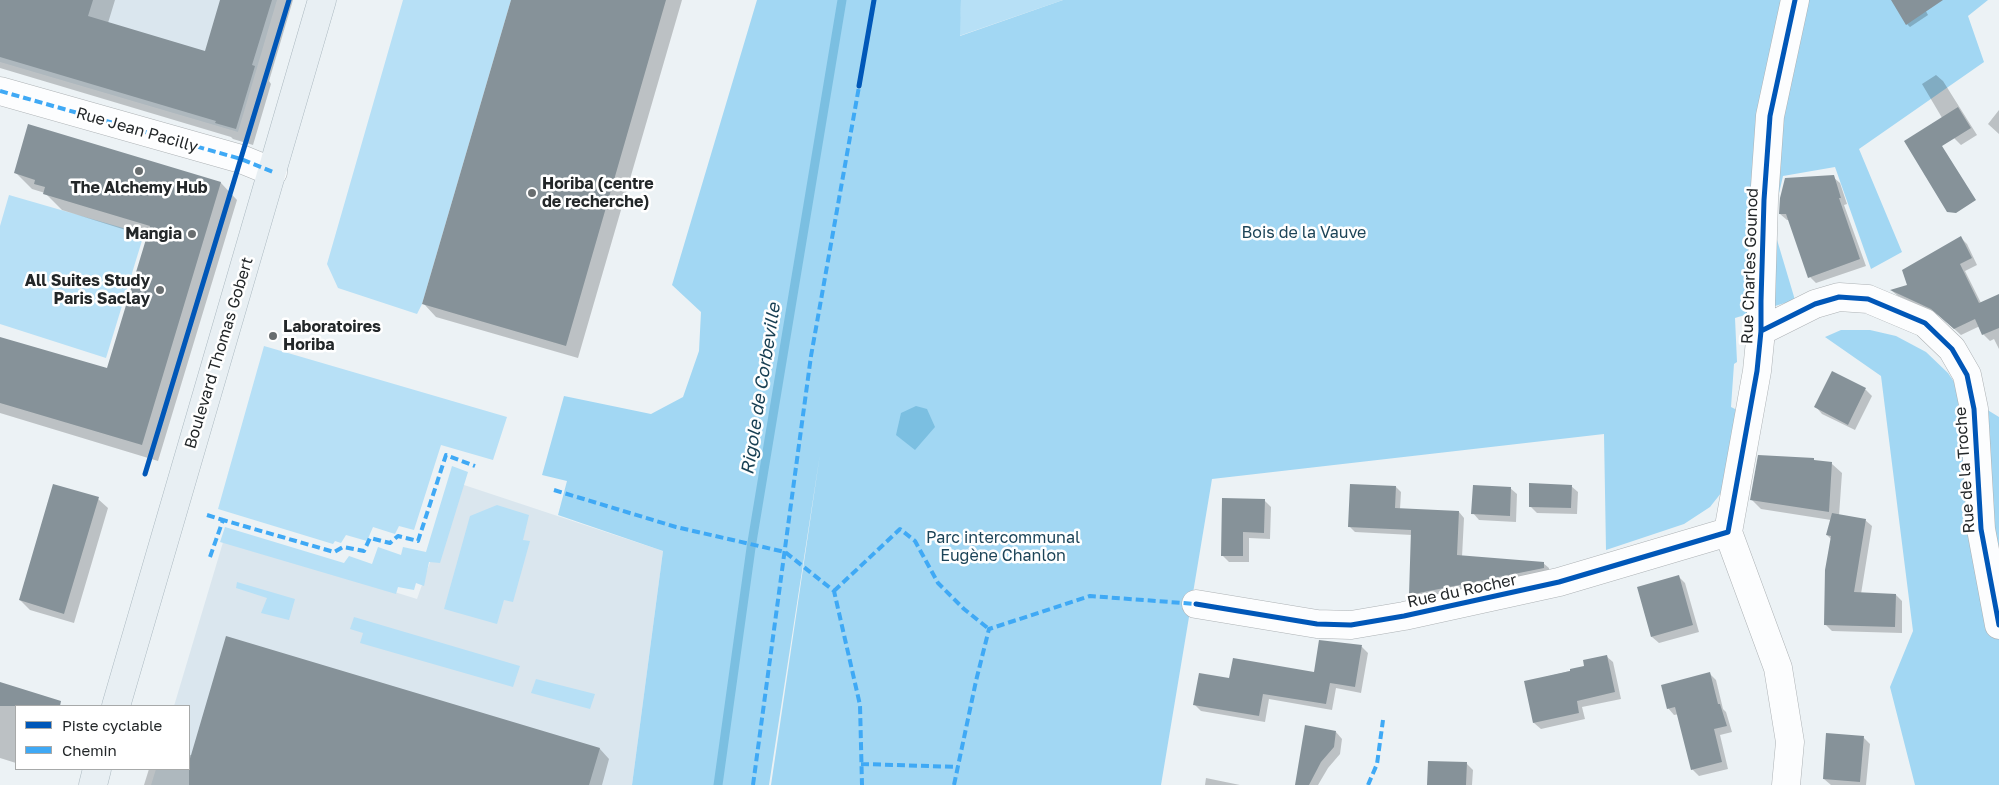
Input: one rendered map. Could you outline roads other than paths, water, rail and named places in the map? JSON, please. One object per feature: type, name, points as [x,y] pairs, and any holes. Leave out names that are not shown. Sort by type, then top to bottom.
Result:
[{"type":"main road","name":"Boulevard Thomas Gobert","points":[[116,705],[322,0]]},
{"type":"main road","points":[[92,785],[97,770]]},
{"type":"street","name":"Rue Charles Gounod","points":[[1728,532],[1756,371],[1761,331],[1760,301],[1764,200],[1770,116],[1795,0]]},
{"type":"street","name":"Rue Jean Pacilly","points":[[0,91],[241,159],[273,172]]},
{"type":"street","name":"Rue de la Troche","points":[[1761,331],[1815,304],[1839,297],[1868,299],[1926,323],[1952,349],[1966,375],[1974,409],[1981,529],[1999,625]]},
{"type":"street","name":"Rue du Rocher","points":[[1196,604],[1317,624],[1351,625],[1404,616],[1559,582],[1728,532]]},
{"type":"street","points":[[1728,532],[1778,668],[1790,742],[1786,785]]},
{"type":"waterway","name":"Rigole de Corbeville","points":[[718,785],[751,548],[842,0]]},
{"type":"place","name":"The Alchemy Hub","points":[[139,171]]},
{"type":"place","name":"Horiba (centre de recherche)","points":[[532,193]]},
{"type":"place","name":"Mangia","points":[[192,234]]},
{"type":"place","name":"All Suites Study Paris Saclay","points":[[160,290]]},
{"type":"place","name":"Laboratoires Horiba","points":[[273,336]]},
{"type":"park label","name":"Bois de la Vauve","points":[[1304,233]]},
{"type":"park label","name":"Parc intercommunal Eugène Chanlon","points":[[1003,547]]}]
